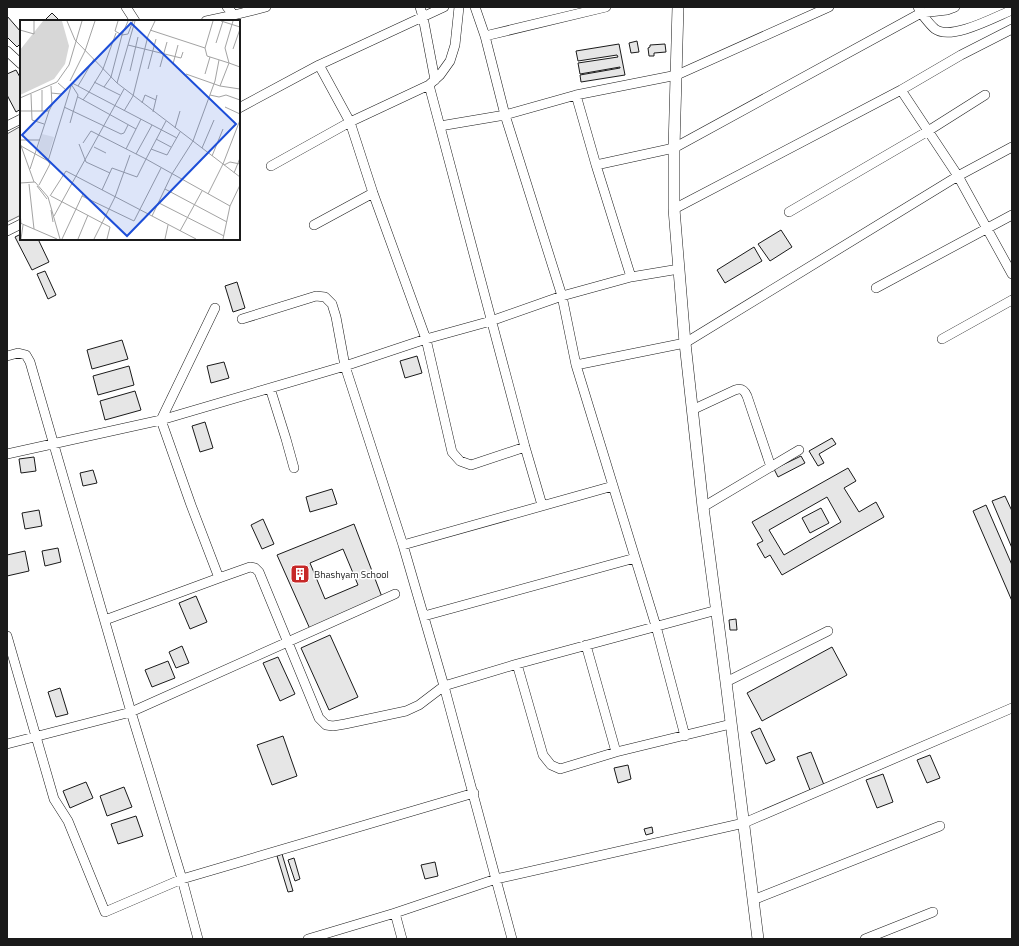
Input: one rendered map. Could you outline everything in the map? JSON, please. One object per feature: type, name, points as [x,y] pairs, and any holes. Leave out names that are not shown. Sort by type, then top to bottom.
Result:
[{"type":"street","points":[[126,7],[134,20]]},
{"type":"street","points":[[227,7],[234,14]]},
{"type":"street","points":[[210,20],[266,7]]},
{"type":"street","points":[[420,7],[423,16],[440,126],[525,448],[542,505]]},
{"type":"street","points":[[240,107],[319,65],[444,7]]},
{"type":"street","points":[[271,166],[350,122],[432,82],[440,75],[450,61],[455,45],[459,7]]},
{"type":"street","points":[[474,7],[485,36],[505,115],[562,296],[576,365],[656,626],[685,736]]},
{"type":"street","points":[[485,36],[606,7]]},
{"type":"street","points":[[678,7],[674,148],[674,209],[685,343],[703,507],[758,939]]},
{"type":"street","points":[[440,126],[505,115],[576,95],[676,76],[829,7]]},
{"type":"street","points":[[596,165],[674,148],[919,10],[947,10],[955,7]]},
{"type":"street","points":[[919,10],[936,30],[953,33],[962,31],[1012,10]]},
{"type":"street","points":[[674,209],[901,90],[961,55],[1012,29]]},
{"type":"street","points":[[7,51],[20,63]]},
{"type":"street","points":[[319,65],[350,122],[373,193],[426,339],[452,452],[460,461],[471,466],[525,448]]},
{"type":"street","points":[[901,90],[958,176],[1012,274]]},
{"type":"street","points":[[576,95],[631,278]]},
{"type":"street","points":[[789,212],[928,131],[985,95]]},
{"type":"street","points":[[7,126],[20,120]]},
{"type":"street","points":[[576,365],[685,343],[958,176],[1012,147]]},
{"type":"street","points":[[314,225],[373,193]]},
{"type":"street","points":[[876,288],[1012,215]]},
{"type":"street","points":[[7,231],[20,224]]},
{"type":"street","points":[[7,454],[161,420],[345,366],[426,339],[491,321],[562,296],[631,278],[679,269]]},
{"type":"street","points":[[242,319],[316,296],[325,297],[332,304],[336,317],[345,366],[403,545],[424,616],[474,793],[512,939]]},
{"type":"street","points":[[942,339],[1012,300]]},
{"type":"street","points":[[215,308],[161,420],[219,578]]},
{"type":"street","points":[[7,356],[18,353],[26,355],[30,362],[131,712],[182,879],[198,939]]},
{"type":"street","points":[[270,388],[294,468]]},
{"type":"street","points":[[692,410],[735,390],[743,389],[747,396],[771,467]]},
{"type":"street","points":[[703,507],[799,450]]},
{"type":"street","points":[[403,545],[613,486]]},
{"type":"street","points":[[424,616],[635,558]]},
{"type":"street","points":[[105,620],[250,567],[255,568],[259,572],[319,718],[326,725],[333,726],[406,711],[419,705],[444,686],[517,664],[717,610]]},
{"type":"street","points":[[7,744],[131,712],[395,594]]},
{"type":"street","points":[[726,682],[828,631]]},
{"type":"street","points":[[7,636],[54,799],[68,821],[105,912],[182,879],[474,793]]},
{"type":"street","points":[[586,645],[616,752]]},
{"type":"street","points":[[517,664],[543,755],[551,765],[560,769],[616,752],[731,724]]},
{"type":"street","points":[[308,939],[395,913],[496,879],[744,823],[1012,708]]},
{"type":"street","points":[[753,900],[940,826]]},
{"type":"street","points":[[865,939],[933,912]]},
{"type":"street","points":[[395,913],[402,939]]},
{"type":"shaded area","points":[[20,127],[20,216],[7,222],[7,134]]},
{"type":"building","points":[[52,13],[59,20],[45,20]]},
{"type":"building","points":[[7,16],[20,31],[20,44],[17,47],[7,37]]},
{"type":"building","points":[[637,41],[639,52],[631,53],[629,43]]},
{"type":"building","points":[[619,44],[625,75],[581,82],[580,75],[620,67],[580,74],[578,63],[618,57],[617,55],[578,61],[576,51]]},
{"type":"building","points":[[665,44],[666,52],[654,53],[654,56],[649,56],[648,48],[650,45]]},
{"type":"building","points":[[16,70],[20,77],[20,110],[16,112],[7,95],[7,74]]},
{"type":"building","points":[[781,230],[792,247],[770,261],[758,244]]},
{"type":"building","points":[[20,234],[20,240],[38,240],[49,262],[32,270],[15,237]]},
{"type":"building","points":[[754,247],[762,261],[725,283],[717,270]]},
{"type":"building","points":[[45,271],[56,295],[48,299],[37,274]]},
{"type":"building","points":[[237,282],[245,308],[233,312],[225,286]]},
{"type":"building","points":[[122,340],[128,359],[92,369],[87,350]]},
{"type":"building","points":[[417,356],[422,373],[405,378],[400,361]]},
{"type":"building","points":[[224,362],[229,378],[211,383],[207,366]]},
{"type":"building","points":[[129,366],[134,385],[98,395],[93,376]]},
{"type":"building","points":[[135,391],[141,410],[105,420],[100,401]]},
{"type":"building","points":[[205,422],[213,448],[200,452],[192,426]]},
{"type":"building","points":[[832,438],[836,444],[819,454],[824,463],[818,466],[809,451]]},
{"type":"building","points":[[801,456],[805,463],[778,477],[774,469]]},
{"type":"building","points":[[34,457],[36,471],[21,473],[19,459]]},
{"type":"building","points":[[848,468],[856,481],[844,488],[859,512],[876,502],[884,517],[782,575],[770,555],[765,558],[757,544],[763,541],[752,522]],"holes":[[[827,497],[841,522],[784,555],[769,530]]]},
{"type":"building","points":[[93,470],[97,483],[83,486],[80,473]]},
{"type":"building","points":[[332,489],[337,504],[310,512],[306,497]]},
{"type":"building","points":[[1005,496],[1012,511],[1012,548],[992,501]]},
{"type":"building","points":[[986,505],[1012,565],[1012,601],[973,511]]},
{"type":"building","points":[[821,508],[829,523],[810,533],[802,518]]},
{"type":"building","points":[[39,510],[42,526],[25,529],[22,513]]},
{"type":"building","points":[[263,519],[274,544],[262,549],[251,525]]},
{"type":"building","name":"Bhashyam School","points":[[354,524],[382,597],[310,629],[277,555]],"holes":[[[343,549],[358,585],[325,599],[310,563]]]},
{"type":"building","points":[[58,548],[61,562],[45,566],[42,551]]},
{"type":"building","points":[[25,551],[29,571],[7,576],[7,555]]},
{"type":"building","points":[[196,596],[207,622],[190,629],[179,603]]},
{"type":"building","points":[[736,619],[737,630],[730,630],[729,620]]},
{"type":"building","points":[[330,635],[358,697],[329,710],[301,648]]},
{"type":"building","points":[[182,646],[189,663],[176,668],[169,652]]},
{"type":"building","points":[[832,647],[847,675],[762,721],[747,693]]},
{"type":"building","points":[[278,657],[295,694],[280,701],[263,663]]},
{"type":"building","points":[[168,661],[175,678],[152,687],[145,670]]},
{"type":"building","points":[[60,688],[68,714],[56,717],[48,692]]},
{"type":"building","points":[[760,728],[775,760],[766,764],[751,732]]},
{"type":"building","points":[[283,736],[297,776],[272,785],[257,745]]},
{"type":"building","points":[[811,752],[824,785],[810,790],[797,757]]},
{"type":"building","points":[[930,755],[940,778],[927,783],[917,760]]},
{"type":"building","points":[[628,765],[631,779],[618,783],[614,768]]},
{"type":"building","points":[[883,774],[893,802],[877,808],[866,780]]},
{"type":"building","points":[[86,782],[93,798],[70,808],[63,791]]},
{"type":"building","points":[[124,787],[132,807],[107,816],[100,796]]},
{"type":"building","points":[[136,816],[143,836],[118,844],[111,824]]},
{"type":"building","points":[[652,827],[653,833],[646,835],[644,829]]},
{"type":"building","points":[[282,854],[293,891],[288,892],[277,856]]},
{"type":"building","points":[[294,858],[300,879],[295,881],[288,860]]},
{"type":"building","points":[[435,862],[438,876],[425,879],[421,865]]},
{"type":"place","name":"Bhashyam School","points":[[300,574]]}]
